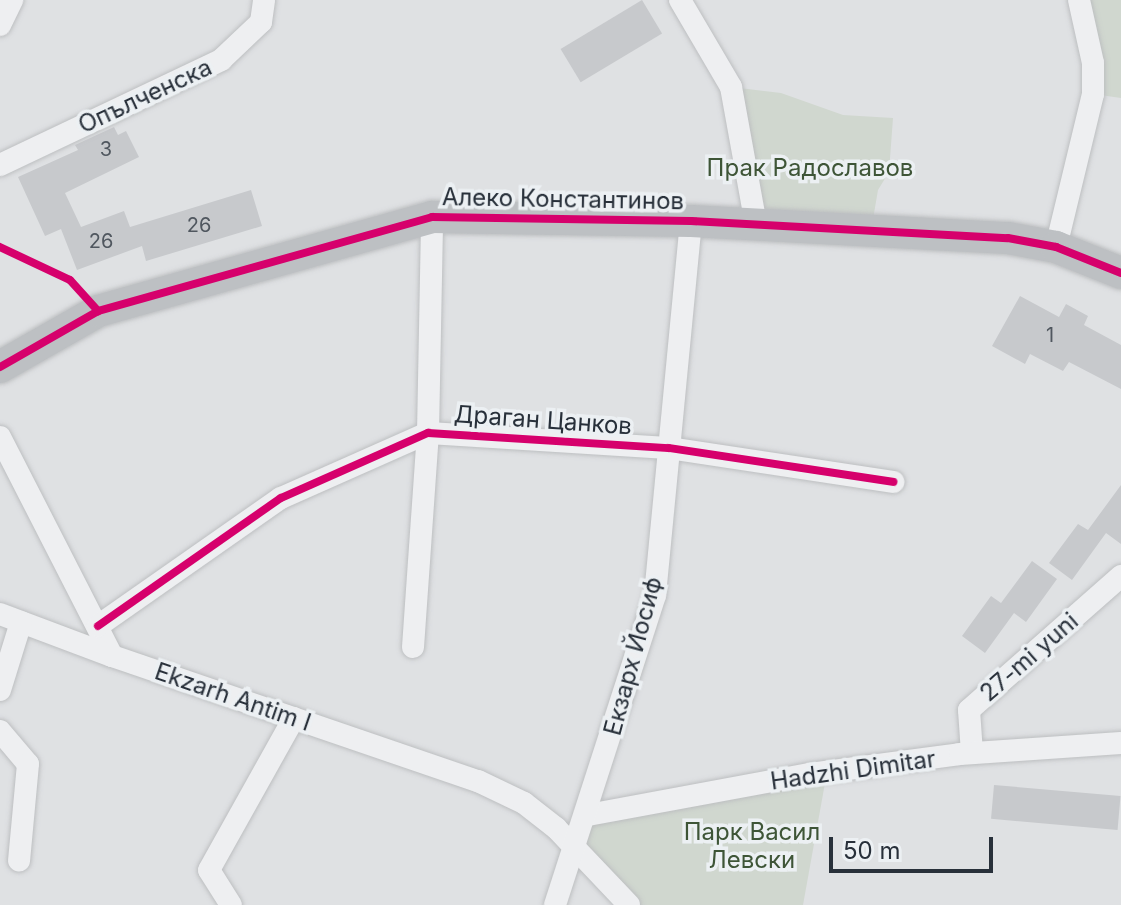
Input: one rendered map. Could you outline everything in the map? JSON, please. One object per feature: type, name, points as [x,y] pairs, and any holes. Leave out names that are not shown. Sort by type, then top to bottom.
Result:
[{"type":"street","points":[[0,25],[12,0]]},
{"type":"street","name":"Опълченска","points":[[0,165],[221,60],[261,22],[264,0]]},
{"type":"street","points":[[680,0],[731,87],[756,224]]},
{"type":"street","points":[[1056,247],[1093,94],[1093,63],[1079,0]]},
{"type":"street","points":[[413,647],[428,433],[432,217]]},
{"type":"street","name":"Алеко Константинов","points":[[0,367],[98,311],[432,217],[691,221],[1008,238],[1056,247],[1121,273]]},
{"type":"street","name":"Екзарх Йосиф","points":[[555,905],[572,845],[588,815],[655,595],[691,221]]},
{"type":"street","name":"Драган Цанков","points":[[98,626],[281,498],[428,433],[669,448],[893,482]]},
{"type":"street","points":[[0,437],[112,656]]},
{"type":"street","name":"27-mi yuni","points":[[972,753],[969,710],[1121,576]]},
{"type":"street","points":[[0,690],[10,618]]},
{"type":"street","name":"Ekzarh Antim I","points":[[10,618],[478,781],[524,803],[572,845],[629,905]]},
{"type":"street","points":[[231,905],[209,870],[294,718]]},
{"type":"street","points":[[0,731],[28,764],[19,861]]},
{"type":"street","name":"Hadzhi Dimitar","points":[[588,815],[810,774],[972,753],[1121,743]]},
{"type":"green space","points":[[1079,0],[1121,0],[1121,98],[1093,94]]},
{"type":"green space","name":"Прак Радославов","points":[[731,87],[781,93],[843,115],[893,118],[889,172],[878,190],[871,231],[756,224]]},
{"type":"green space","name":"Парк Васил Левски","points":[[827,772],[803,905],[631,905],[572,845],[588,815]]},
{"type":"building","points":[[642,0],[662,33],[581,82],[561,49]]},
{"type":"building","points":[[114,127],[118,135],[126,131],[139,157],[65,193],[81,227],[124,211],[130,227],[251,190],[262,226],[146,261],[142,246],[77,270],[61,229],[45,236],[18,177],[78,150],[75,145]]},
{"type":"building","points":[[1020,296],[1059,317],[1066,304],[1088,316],[1084,325],[1121,345],[1121,389],[1069,362],[1063,371],[1030,354],[1025,364],[992,346]]},
{"type":"building","points":[[1121,485],[1121,544],[1106,533],[1072,580],[1049,563],[1078,524],[1088,530]]},
{"type":"building","points":[[1032,561],[1057,579],[1026,622],[1014,613],[985,653],[962,636],[991,596],[1001,603]]},
{"type":"building","points":[[994,785],[1121,796],[1118,830],[991,819]]},
{"type":"cycle path","points":[[0,367],[98,311],[432,217],[691,221],[1008,238],[1056,247],[1121,273]]},
{"type":"cycle path","points":[[0,247],[70,280],[98,311]]},
{"type":"cycle path","points":[[98,626],[281,498],[428,433],[669,448],[893,482]]}]
